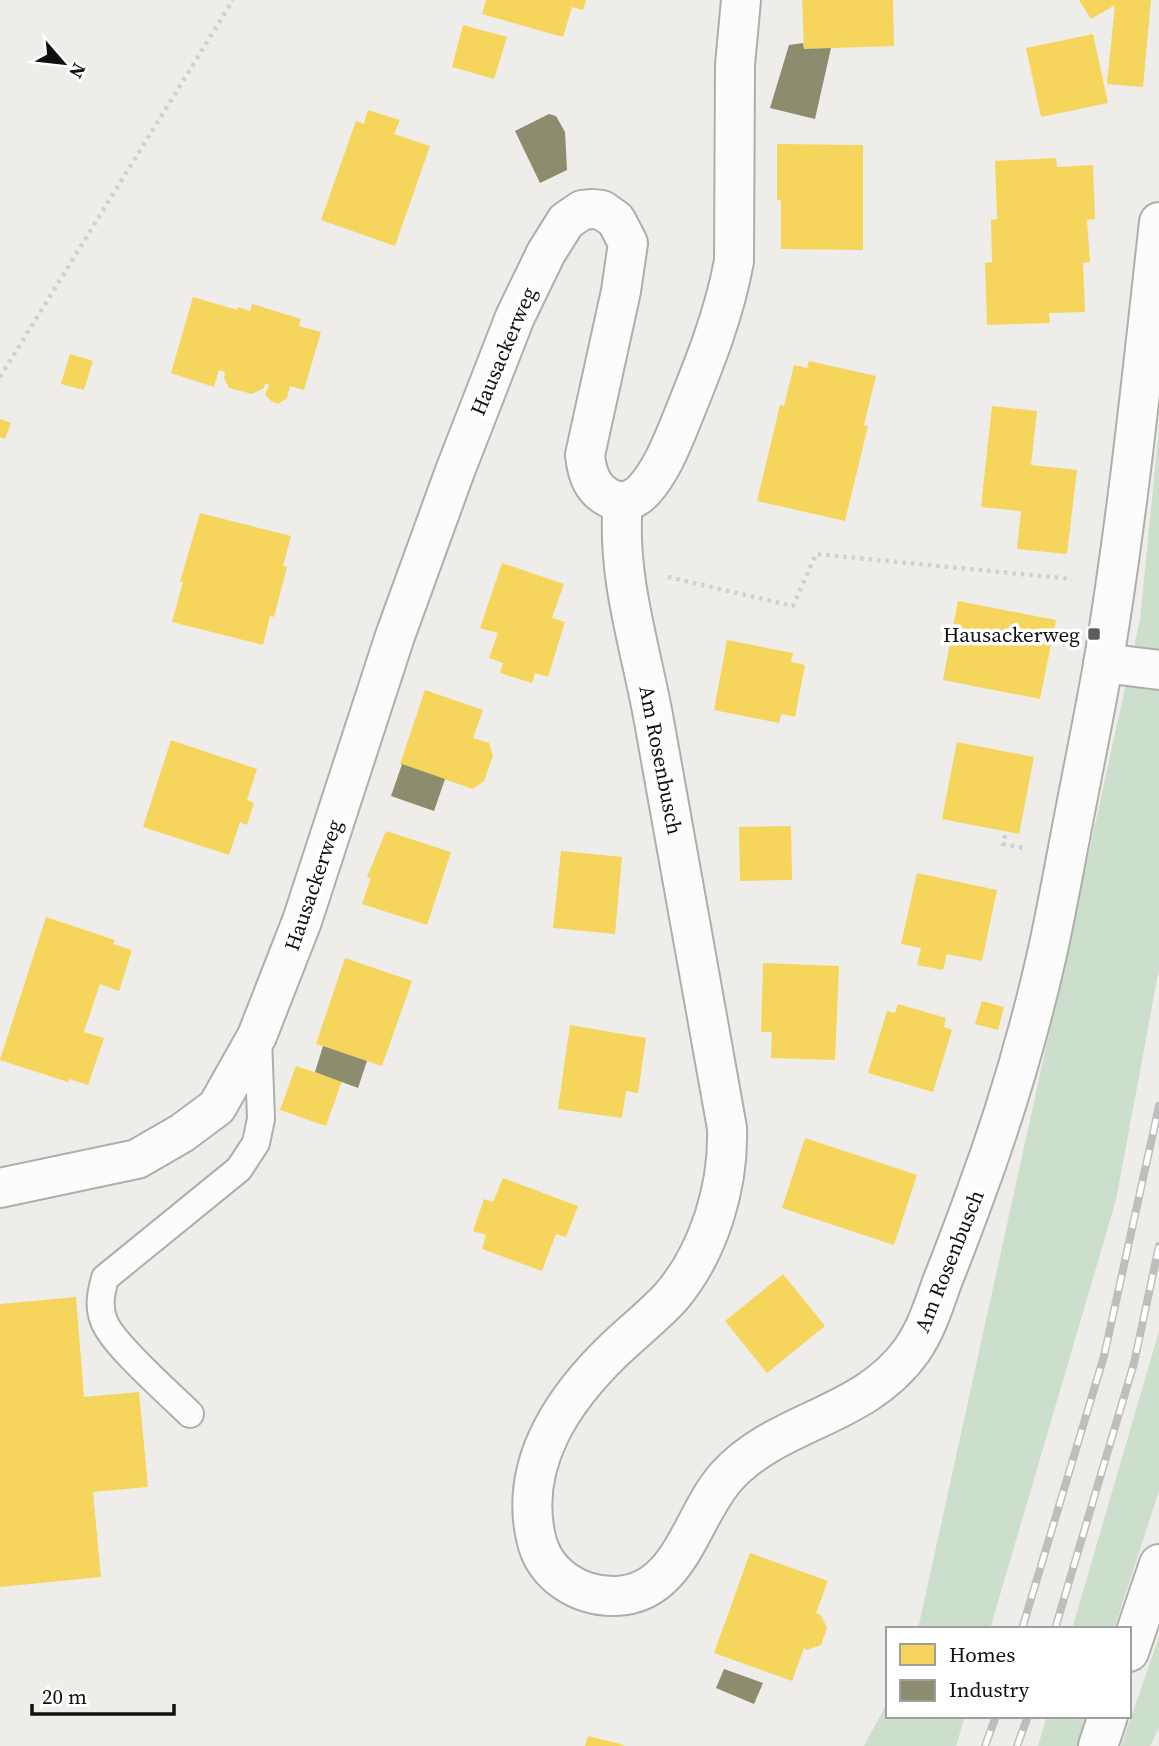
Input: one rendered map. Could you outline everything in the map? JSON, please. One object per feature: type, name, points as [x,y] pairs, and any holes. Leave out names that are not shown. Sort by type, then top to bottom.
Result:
[{"type":"street","points":[[623,502],[633,499],[643,491],[669,449],[713,341],[730,286],[734,261],[735,65],[741,0]]},
{"type":"street","name":"Hausackerweg","points":[[0,1188],[137,1159],[183,1133],[217,1107],[257,1036],[302,921],[395,636],[505,342],[536,272],[559,230],[573,214],[582,210],[593,209],[609,214],[621,226],[628,243],[621,291],[585,455],[591,482],[598,491],[613,500],[623,502]]},
{"type":"street","points":[[1159,222],[1103,663],[1159,670]]},
{"type":"street","name":"Am Rosenbusch","points":[[623,502],[620,531],[623,567],[695,944],[727,1128],[727,1142],[718,1201],[704,1241],[691,1267],[670,1297],[610,1353],[575,1392],[554,1424],[537,1467],[532,1501],[536,1540],[542,1556],[551,1571],[561,1579],[589,1592],[621,1596],[647,1589],[658,1581],[671,1568],[699,1515],[726,1476],[764,1446],[832,1414],[882,1384],[913,1349],[965,1222],[1017,1073],[1048,953],[1103,663]]},
{"type":"street","points":[[1131,1646],[1159,1564]]},
{"type":"street","points":[[1098,1746],[1107,1718]]},
{"type":"lane","points":[[190,1414],[117,1342],[104,1323],[100,1299],[105,1278],[239,1169],[256,1143],[261,1119],[257,1036]]},
{"type":"path","points":[[0,377],[233,0]]},
{"type":"path","points":[[663,576],[793,606],[816,554],[1077,579]]},
{"type":"path","points":[[1005,835],[1003,844],[1029,849]]},
{"type":"green space","points":[[1159,428],[1159,969],[1116,1200],[991,1627],[918,1627],[1140,620]]},
{"type":"green space","points":[[1159,1331],[1159,1491],[1115,1627],[1073,1627]]},
{"type":"green space","points":[[1159,1637],[1159,1727],[1150,1746],[1121,1746]]},
{"type":"green space","points":[[886,1705],[886,1718],[964,1718],[956,1746],[864,1746]]},
{"type":"green space","points":[[1046,1718],[1086,1718],[1078,1746],[1038,1746]]},
{"type":"building: Homes","points":[[486,0],[586,0],[583,10],[572,7],[563,37],[482,14]]},
{"type":"building: Homes","points":[[802,0],[893,0],[894,46],[804,49]]},
{"type":"building: Homes","points":[[1079,0],[1151,0],[1143,87],[1107,84],[1115,5],[1091,19]]},
{"type":"building: Homes","points":[[463,25],[507,37],[494,79],[452,67]]},
{"type":"building: Homes","points":[[1093,34],[1108,103],[1041,117],[1026,48]]},
{"type":"building: Homes","points":[[368,110],[400,120],[394,134],[430,146],[395,246],[321,220],[356,121],[364,124]]},
{"type":"building: Homes","points":[[777,144],[863,145],[863,250],[781,249],[781,200],[777,200]]},
{"type":"building: Homes","points":[[1056,158],[1057,167],[1093,165],[1095,219],[1087,220],[1090,262],[1083,263],[1085,312],[1049,313],[1050,323],[987,325],[985,263],[992,262],[991,220],[997,219],[995,161]]},
{"type":"building: Homes","points":[[193,297],[237,310],[238,307],[250,311],[252,304],[301,319],[299,326],[321,332],[304,390],[290,386],[287,398],[278,404],[265,395],[269,385],[265,384],[264,388],[252,394],[229,388],[224,378],[225,372],[219,370],[214,387],[171,373]]},
{"type":"building: Homes","points":[[70,354],[93,361],[84,390],[61,384]]},
{"type":"building: Homes","points":[[809,361],[876,376],[864,425],[868,426],[845,521],[757,501],[780,405],[784,406],[794,365],[807,368]]},
{"type":"building: Homes","points":[[992,406],[1037,411],[1031,465],[1077,470],[1067,554],[1017,549],[1021,511],[981,507]]},
{"type":"building: Homes","points":[[0,419],[11,423],[5,439],[0,437]]},
{"type":"building: Homes","points":[[200,513],[291,536],[283,566],[287,567],[274,617],[270,616],[263,645],[172,622],[183,582],[180,582]]},
{"type":"building: Homes","points":[[502,563],[564,584],[552,618],[565,622],[548,677],[535,673],[532,683],[500,673],[503,663],[489,658],[498,633],[480,628]]},
{"type":"building: Homes","points":[[958,601],[1056,620],[1040,699],[943,680]]},
{"type":"building: Homes","points":[[727,640],[793,653],[791,662],[805,665],[795,717],[781,714],[779,723],[714,710]]},
{"type":"building: Homes","points":[[425,690],[483,710],[473,738],[489,743],[493,756],[484,781],[473,789],[400,764]]},
{"type":"building: Homes","points":[[171,740],[257,769],[247,800],[254,803],[247,825],[240,822],[229,855],[143,827]]},
{"type":"building: Homes","points":[[957,742],[1034,757],[1019,834],[942,819]]},
{"type":"building: Homes","points":[[791,826],[792,880],[740,881],[739,827]]},
{"type":"building: Homes","points":[[386,831],[451,852],[427,925],[362,904],[371,878],[367,877]]},
{"type":"building: Homes","points":[[561,851],[622,857],[615,934],[553,928]]},
{"type":"building: Homes","points":[[917,873],[997,890],[982,961],[947,954],[943,970],[917,965],[921,948],[901,944]]},
{"type":"building: Homes","points":[[46,917],[115,940],[113,944],[132,950],[119,991],[100,984],[84,1032],[104,1038],[88,1085],[69,1079],[68,1082],[0,1060]]},
{"type":"building: Homes","points":[[345,958],[412,981],[382,1066],[316,1044]]},
{"type":"building: Homes","points":[[763,963],[839,966],[835,1060],[771,1058],[772,1032],[761,1032]]},
{"type":"building: Homes","points":[[982,1001],[1004,1007],[998,1030],[975,1024]]},
{"type":"building: Homes","points":[[898,1004],[946,1018],[944,1027],[952,1030],[933,1092],[868,1073],[887,1011],[895,1013]]},
{"type":"building: Homes","points":[[570,1025],[646,1038],[638,1093],[626,1091],[622,1118],[558,1109]]},
{"type":"building: Homes","points":[[296,1066],[342,1081],[326,1126],[280,1110]]},
{"type":"building: Homes","points":[[805,1138],[917,1175],[894,1245],[782,1208]]},
{"type":"building: Homes","points":[[503,1178],[578,1206],[566,1237],[556,1234],[542,1271],[482,1249],[486,1235],[473,1231],[484,1199],[493,1202]]},
{"type":"building: Homes","points":[[783,1274],[825,1326],[767,1373],[725,1321]]},
{"type":"building: Homes","points":[[76,1297],[84,1397],[139,1392],[148,1487],[93,1492],[101,1577],[0,1587],[0,1304]]},
{"type":"building: Homes","points":[[750,1553],[828,1581],[816,1613],[821,1615],[827,1628],[821,1645],[807,1650],[804,1648],[792,1681],[714,1653]]},
{"type":"building: Homes","points":[[588,1736],[624,1745],[624,1746],[585,1746]]},
{"type":"building: Industry","points":[[803,43],[804,49],[831,48],[815,119],[770,108],[789,45]]},
{"type":"building: Industry","points":[[549,114],[556,116],[565,132],[567,170],[540,183],[515,131]]},
{"type":"building: Industry","points":[[402,764],[445,779],[434,811],[391,796]]},
{"type":"building: Industry","points":[[323,1046],[367,1061],[358,1088],[315,1072]]},
{"type":"building: Industry","points":[[724,1669],[763,1683],[754,1704],[716,1688]]},
{"type":"railway","points":[[1023,1627],[1104,1356],[1159,1106]]},
{"type":"railway","points":[[1056,1627],[1134,1363],[1159,1246]]},
{"type":"railway","points":[[985,1746],[995,1718]]},
{"type":"railway","points":[[1017,1746],[1027,1718]]},
{"type":"place","name":"Hausackerweg","points":[[1094,634]]}]
